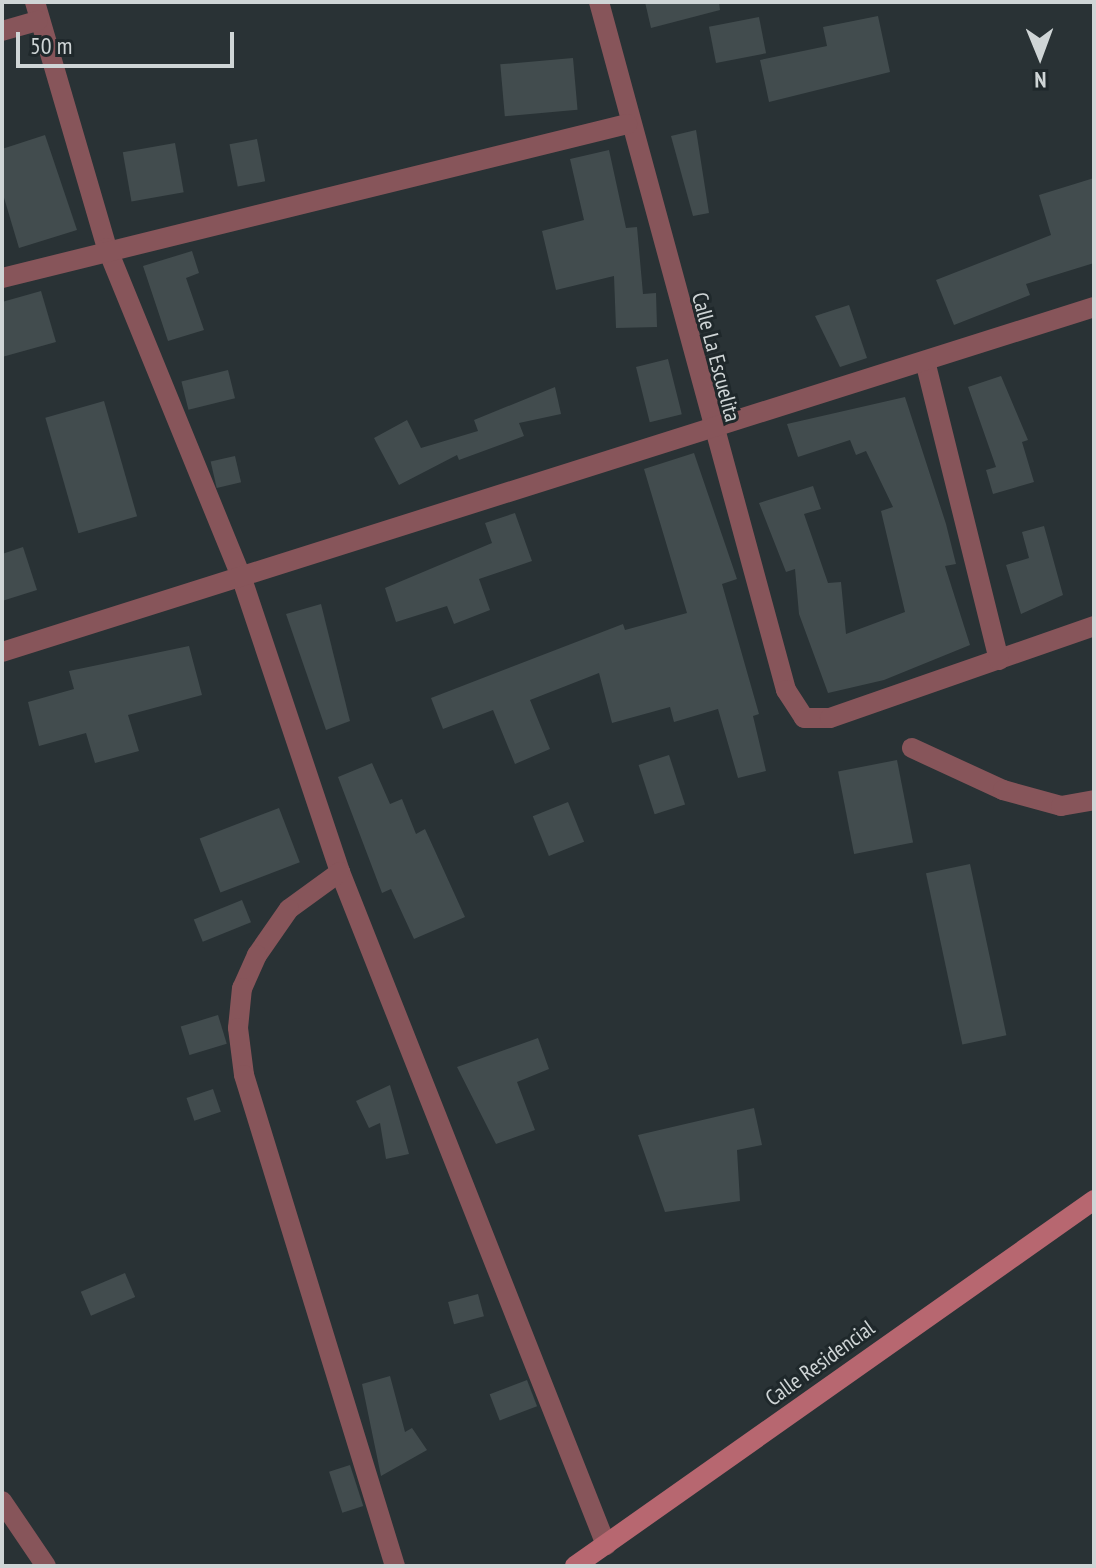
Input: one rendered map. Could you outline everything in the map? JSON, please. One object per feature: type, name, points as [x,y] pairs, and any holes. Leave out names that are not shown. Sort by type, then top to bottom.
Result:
[{"type":"main road","name":"Calle Residencial","points":[[575,1566],[1094,1200]]},
{"type":"street","name":"Calle La Escuelita","points":[[599,2],[627,124],[786,690],[804,718],[830,718],[999,660]]},
{"type":"street","points":[[2,31],[36,12],[107,248],[242,579],[340,872],[606,1545]]},
{"type":"street","points":[[2,278],[107,248],[627,124]]},
{"type":"street","points":[[2,652],[242,579],[710,426],[926,365],[1094,307]]},
{"type":"street","points":[[926,365],[999,660],[1094,626]]},
{"type":"street","points":[[912,748],[1003,790],[1061,806],[1094,800]]},
{"type":"street","points":[[340,872],[289,909],[257,955],[242,988],[238,1028],[248,1090],[395,1566]]},
{"type":"street","points":[[2,1501],[46,1566]]},
{"type":"building","points":[[645,2],[719,2],[720,10],[651,28]]},
{"type":"building","points":[[878,16],[890,72],[769,102],[760,60],[827,46],[823,27]]},
{"type":"building","points":[[759,17],[766,53],[716,63],[709,27]]},
{"type":"building","points":[[573,58],[578,110],[505,116],[500,64]]},
{"type":"building","points":[[696,130],[709,213],[693,216],[671,136]]},
{"type":"building","points":[[45,135],[77,230],[19,248],[2,191],[2,149]]},
{"type":"building","points":[[257,139],[265,181],[238,187],[230,144]]},
{"type":"building","points":[[175,143],[184,192],[131,201],[123,152]]},
{"type":"building","points":[[609,150],[626,228],[637,227],[643,294],[656,293],[657,327],[616,328],[614,276],[556,290],[542,231],[584,220],[570,159]]},
{"type":"building","points":[[1094,178],[1094,263],[1026,284],[1030,295],[954,325],[936,280],[1051,235],[1039,195]]},
{"type":"building","points":[[192,251],[199,273],[186,278],[204,330],[168,341],[143,266]]},
{"type":"building","points":[[41,291],[56,342],[2,357],[2,302]]},
{"type":"building","points":[[849,305],[867,358],[840,367],[815,316]]},
{"type":"building","points":[[668,359],[682,414],[650,422],[636,367]]},
{"type":"building","points":[[228,370],[235,398],[188,410],[181,382]]},
{"type":"building","points":[[1001,376],[1028,440],[1022,442],[1034,482],[993,494],[986,470],[996,467],[968,387]]},
{"type":"building","points":[[555,387],[561,414],[519,423],[524,436],[459,460],[457,455],[399,485],[374,438],[407,420],[421,448],[478,431],[474,420]]},
{"type":"building","points":[[905,397],[946,524],[956,564],[945,566],[970,645],[884,680],[828,693],[799,614],[795,569],[786,572],[759,503],[813,486],[821,509],[804,514],[828,583],[841,582],[846,634],[905,612],[881,511],[893,507],[866,451],[856,455],[850,440],[798,457],[787,424]]},
{"type":"building","points":[[104,401],[137,516],[78,533],[45,418]]},
{"type":"building","points":[[694,453],[737,579],[722,584],[759,714],[753,716],[766,771],[738,778],[718,709],[674,722],[670,707],[612,723],[599,673],[530,700],[550,749],[515,764],[493,710],[443,729],[431,698],[623,624],[625,630],[687,613],[644,469]]},
{"type":"building","points":[[235,456],[241,482],[217,488],[211,462]]},
{"type":"building","points":[[515,513],[532,561],[479,579],[490,610],[454,624],[447,606],[396,622],[385,588],[492,543],[485,523]]},
{"type":"building","points":[[1044,526],[1063,595],[1021,614],[1006,565],[1029,558],[1022,532]]},
{"type":"building","points":[[23,547],[37,590],[2,601],[2,554]]},
{"type":"building","points":[[321,604],[350,721],[326,730],[286,614]]},
{"type":"building","points":[[189,646],[202,695],[128,715],[139,751],[95,763],[86,733],[39,746],[28,702],[74,689],[69,671]]},
{"type":"building","points":[[669,755],[685,804],[655,814],[639,765]]},
{"type":"building","points":[[897,760],[913,842],[854,854],[838,771]]},
{"type":"building","points":[[372,763],[390,804],[402,799],[416,834],[425,829],[465,917],[414,939],[391,889],[382,893],[338,777]]},
{"type":"building","points":[[568,802],[584,842],[549,856],[533,816]]},
{"type":"building","points":[[279,808],[300,862],[220,893],[200,838]]},
{"type":"building","points":[[970,864],[1006,1035],[962,1045],[926,873]]},
{"type":"building","points":[[242,900],[251,922],[203,942],[194,919]]},
{"type":"building","points":[[218,1015],[227,1044],[189,1055],[181,1026]]},
{"type":"building","points":[[538,1038],[549,1069],[517,1082],[535,1130],[496,1144],[457,1067]]},
{"type":"building","points":[[390,1085],[409,1154],[386,1159],[380,1123],[369,1128],[356,1101]]},
{"type":"building","points":[[213,1089],[221,1112],[194,1121],[187,1098]]},
{"type":"building","points":[[754,1108],[762,1145],[737,1150],[740,1201],[665,1212],[638,1135]]},
{"type":"building","points":[[125,1273],[135,1297],[91,1316],[81,1292]]},
{"type":"building","points":[[478,1294],[484,1316],[454,1324],[448,1302]]},
{"type":"building","points":[[390,1376],[405,1432],[412,1428],[427,1450],[381,1476],[362,1384]]},
{"type":"building","points":[[527,1380],[537,1406],[500,1420],[490,1394]]},
{"type":"building","points":[[350,1465],[363,1506],[342,1513],[329,1472]]}]
